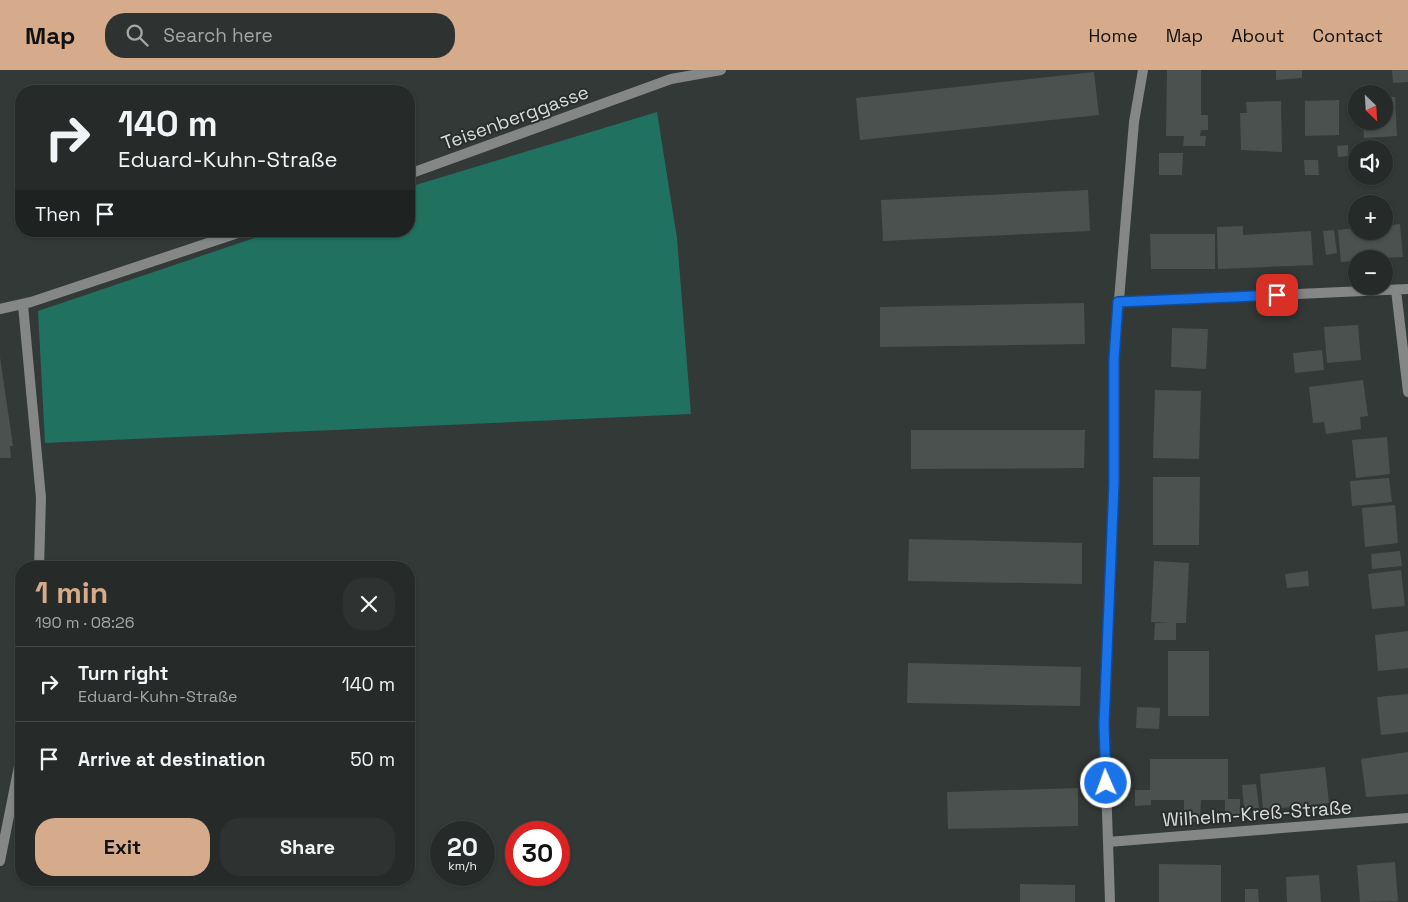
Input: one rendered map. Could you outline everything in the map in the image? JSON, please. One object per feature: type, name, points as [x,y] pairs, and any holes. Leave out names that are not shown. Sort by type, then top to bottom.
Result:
[{"type":"street","name":"Teisenberggasse","points":[[415,172],[671,79],[721,70]]},
{"type":"street","points":[[1110,902],[1104,724],[1114,483],[1114,359],[1134,122],[1143,70]]},
{"type":"street","points":[[0,309],[23,305],[226,237]]},
{"type":"street","points":[[1118,302],[1408,289]]},
{"type":"street","points":[[1396,290],[1408,392]]},
{"type":"street","points":[[23,305],[41,498],[39,561]]},
{"type":"street","points":[[0,861],[15,784]]},
{"type":"street","name":"Wilhelm-Kreß-Straße","points":[[1108,842],[1408,818]]},
{"type":"green space","points":[[657,112],[677,238],[691,414],[45,443],[38,311],[257,237],[415,237],[415,185]]},
{"type":"building","points":[[1167,70],[1201,70],[1201,115],[1208,115],[1208,130],[1201,130],[1200,136],[1206,136],[1205,146],[1183,146],[1184,136],[1166,136]]},
{"type":"building","points":[[1276,70],[1302,70],[1302,78],[1276,80]]},
{"type":"building","points":[[1392,70],[1408,70],[1408,82],[1393,83]]},
{"type":"building","points":[[1094,72],[1099,115],[860,140],[856,98]]},
{"type":"building","points":[[1393,97],[1395,97],[1397,136],[1364,138],[1364,130],[1393,130]]},
{"type":"building","points":[[1339,100],[1339,135],[1305,136],[1305,101]]},
{"type":"building","points":[[1281,101],[1282,152],[1241,150],[1240,113],[1247,113],[1246,102]]},
{"type":"building","points":[[1348,145],[1348,156],[1338,157],[1337,146]]},
{"type":"building","points":[[1159,153],[1183,153],[1182,175],[1159,175]]},
{"type":"building","points":[[1304,160],[1318,160],[1319,175],[1305,175]]},
{"type":"building","points":[[1088,190],[1090,231],[883,241],[881,200]]},
{"type":"building","points":[[1400,224],[1403,257],[1393,257],[1393,250],[1348,250],[1348,262],[1341,262],[1338,230],[1348,229],[1348,240],[1393,240],[1393,225]]},
{"type":"building","points":[[1243,226],[1243,235],[1311,231],[1313,265],[1218,269],[1217,227]]},
{"type":"building","points":[[1334,230],[1337,253],[1326,255],[1323,231]]},
{"type":"building","points":[[1150,234],[1215,234],[1215,269],[1151,269]]},
{"type":"building","points":[[1084,303],[1085,344],[880,347],[880,307]]},
{"type":"building","points":[[1358,325],[1361,360],[1327,363],[1324,327]]},
{"type":"building","points":[[1172,328],[1208,329],[1206,369],[1171,367]]},
{"type":"building","points":[[1322,350],[1324,370],[1295,373],[1293,353]]},
{"type":"building","points":[[0,357],[13,446],[10,446],[11,458],[0,458]]},
{"type":"building","points":[[1363,380],[1368,416],[1360,417],[1361,429],[1326,434],[1324,422],[1313,423],[1309,387]]},
{"type":"building","points":[[1155,390],[1201,391],[1199,459],[1153,458]]},
{"type":"building","points":[[911,430],[1085,430],[1084,468],[911,469]]},
{"type":"building","points":[[1387,437],[1390,474],[1356,478],[1352,440]]},
{"type":"building","points":[[1153,477],[1200,477],[1199,545],[1153,545]]},
{"type":"building","points":[[1389,478],[1392,502],[1352,506],[1350,481]]},
{"type":"building","points":[[1395,505],[1398,543],[1365,547],[1362,508]]},
{"type":"building","points":[[909,539],[1082,543],[1082,584],[908,581]]},
{"type":"building","points":[[1400,551],[1402,566],[1372,569],[1371,554]]},
{"type":"building","points":[[1154,561],[1189,563],[1186,623],[1176,623],[1176,640],[1154,640],[1155,623],[1170,623],[1151,622]]},
{"type":"building","points":[[1401,570],[1405,606],[1372,609],[1368,574]]},
{"type":"building","points":[[1308,571],[1309,586],[1287,588],[1285,574]]},
{"type":"building","points":[[1408,631],[1408,668],[1378,671],[1375,635]]},
{"type":"building","points":[[1168,651],[1209,651],[1209,716],[1168,716]]},
{"type":"building","points":[[908,663],[1081,667],[1080,706],[907,703]]},
{"type":"building","points":[[1408,694],[1408,732],[1381,735],[1377,697]]},
{"type":"building","points":[[1137,707],[1160,708],[1159,729],[1136,728]]},
{"type":"building","points":[[1408,752],[1408,794],[1366,797],[1361,759]]},
{"type":"building","points":[[1150,759],[1228,759],[1228,799],[1240,799],[1240,815],[1225,815],[1225,800],[1201,800],[1200,822],[1184,822],[1184,800],[1151,800],[1151,805],[1135,806],[1135,790],[1150,790]]},
{"type":"building","points":[[1325,767],[1329,803],[1263,810],[1260,774]]},
{"type":"building","points":[[1256,784],[1259,808],[1244,809],[1242,785]]},
{"type":"building","points":[[1078,788],[1078,826],[948,829],[947,792]]},
{"type":"building","points":[[1395,862],[1398,901],[1360,902],[1357,865]]},
{"type":"building","points":[[1159,864],[1221,865],[1221,902],[1159,902]]},
{"type":"building","points":[[1319,875],[1321,902],[1287,902],[1286,877]]},
{"type":"building","points":[[1020,884],[1075,885],[1075,902],[1020,902]]},
{"type":"building","points":[[1245,889],[1258,889],[1259,902],[1245,902]]},
{"type":"route","points":[[1106,783],[1104,724],[1114,483],[1114,359],[1118,302],[1277,295]]}]
